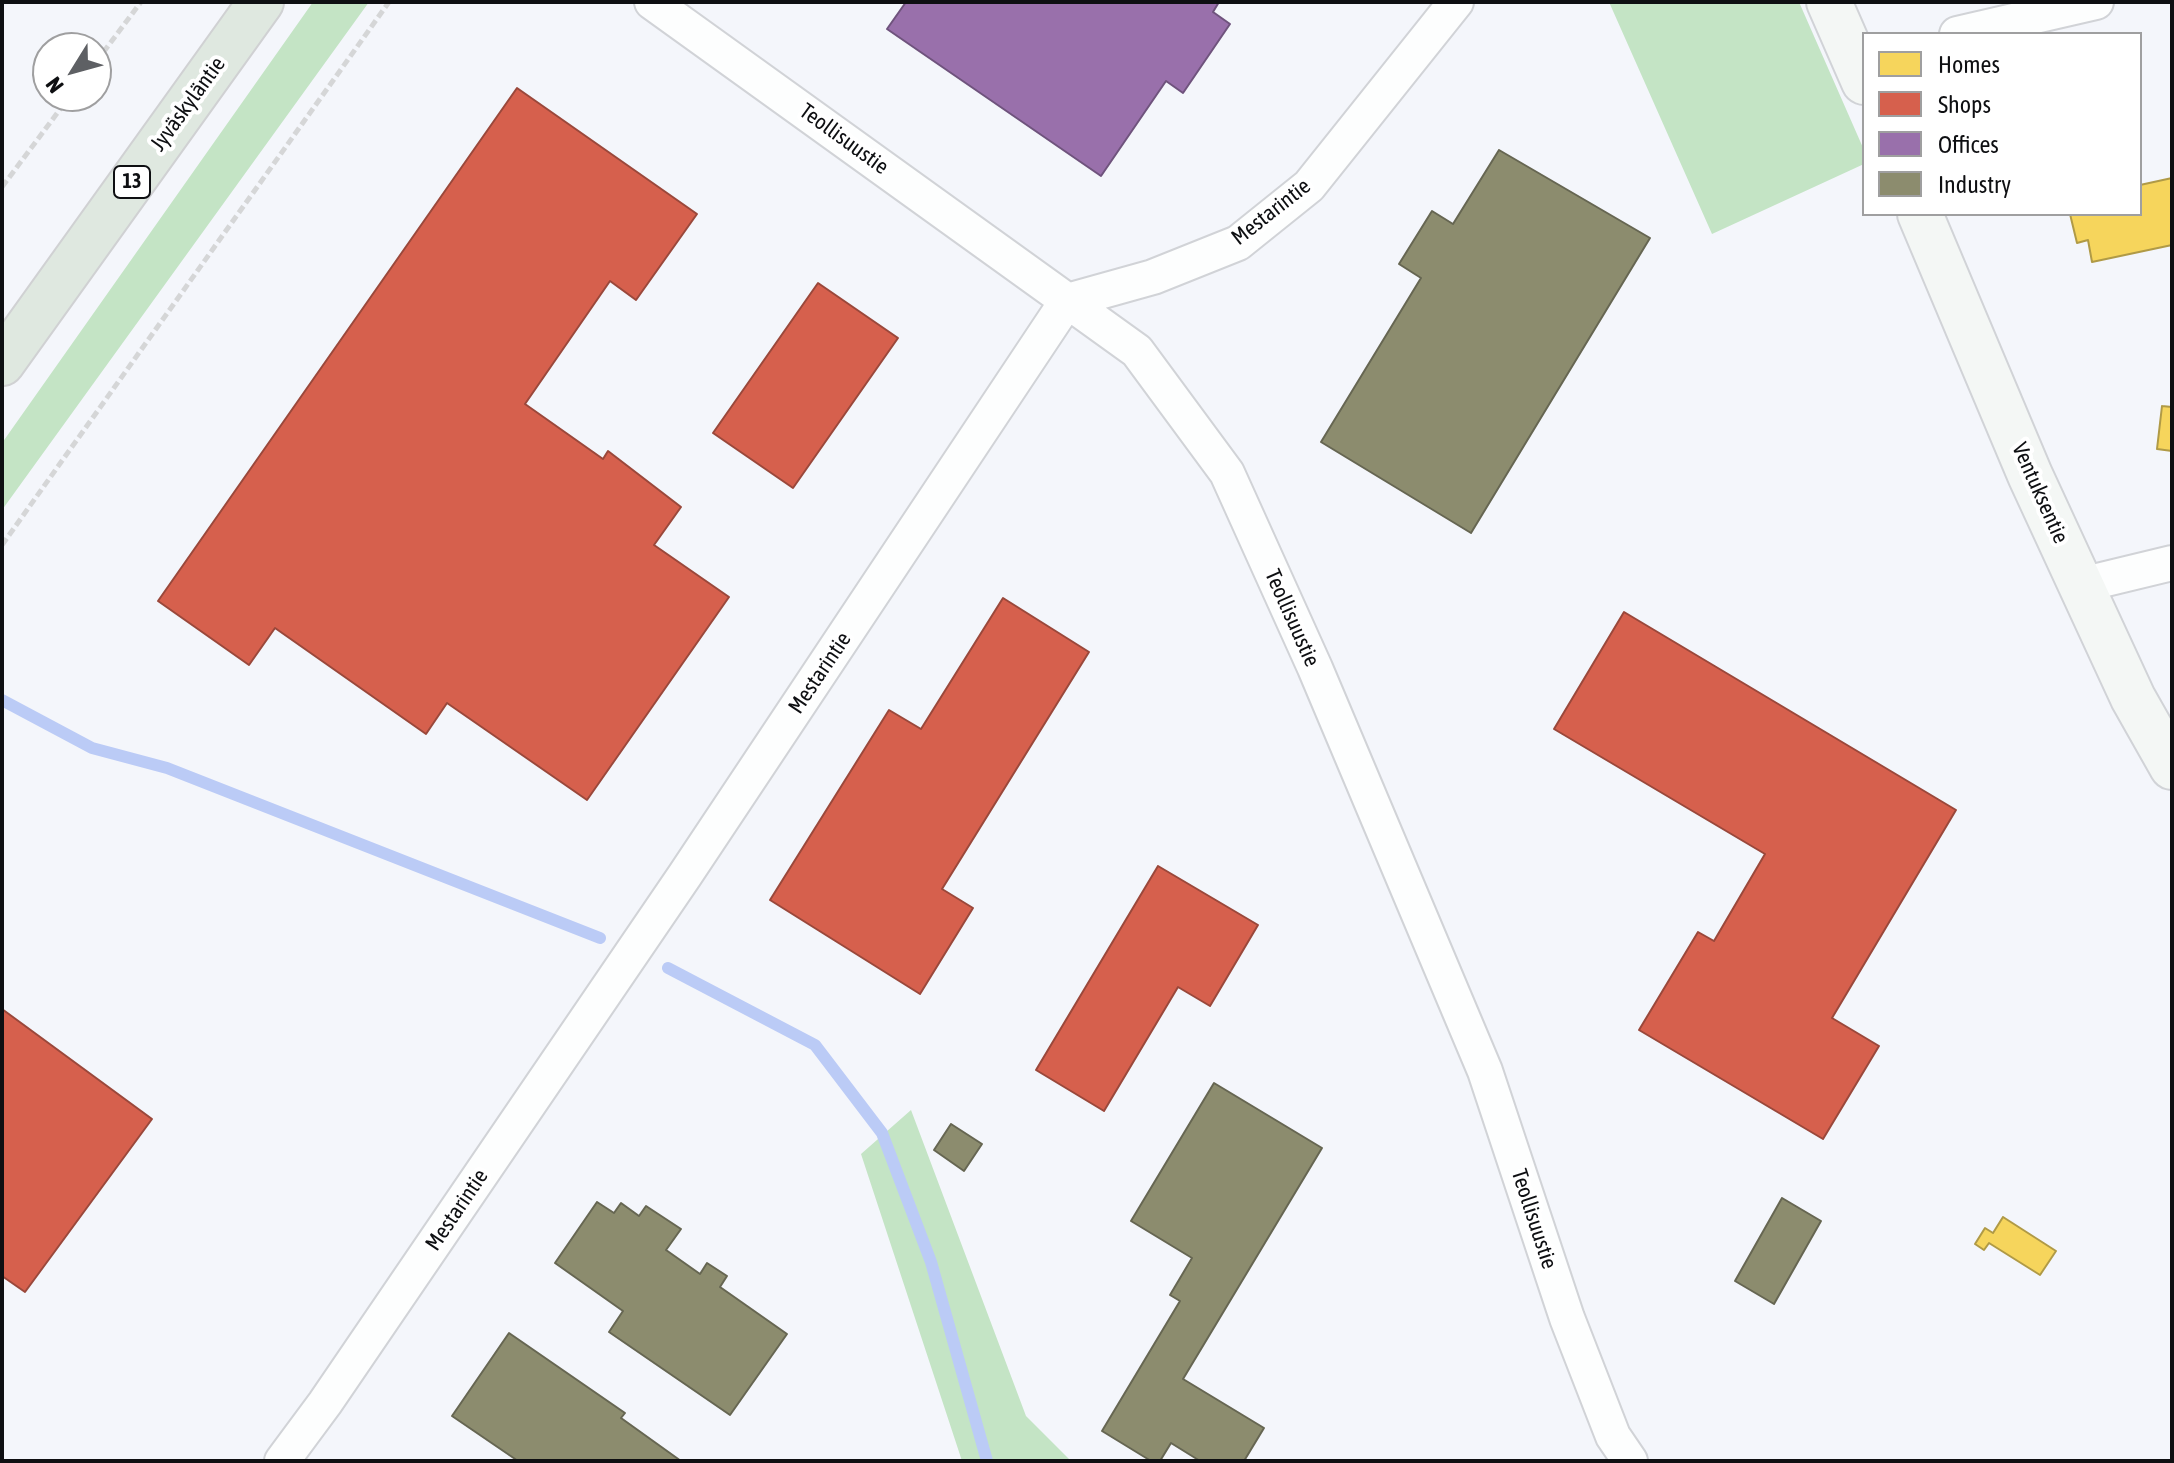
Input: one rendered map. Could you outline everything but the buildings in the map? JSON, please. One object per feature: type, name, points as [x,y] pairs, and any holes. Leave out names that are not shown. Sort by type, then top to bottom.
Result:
[{"type":"highway","name":"Jyväskyläntie","points":[[2,363],[261,2]]},
{"type":"main road","points":[[1829,2],[1860,62]]},
{"type":"main road","name":"Ventuksentie","points":[[1921,216],[2030,475],[2133,698],[2172,767]]},
{"type":"street","name":"Teollisuustie","points":[[652,2],[1137,351],[1227,473],[1315,668],[1485,1071],[1567,1318],[1613,1436],[1630,1461]]},
{"type":"street","name":"Mestarintie","points":[[282,1461],[685,875],[1067,301],[1153,277],[1238,243],[1309,186],[1456,2]]},
{"type":"street","points":[[1966,32],[2096,2]]},
{"type":"street","points":[[2081,585],[2172,563]]},
{"type":"path","points":[[112,41],[141,2]]},
{"type":"path","points":[[2,545],[389,2]]},
{"type":"path","points":[[2,187],[58,112]]},
{"type":"green space","points":[[313,2],[369,2],[2,510],[2,443]]},
{"type":"green space","points":[[1609,2],[1799,2],[1862,145],[1862,165],[1712,234]]},
{"type":"green space","points":[[911,1110],[1026,1416],[1071,1461],[962,1461],[861,1154]]},
{"type":"waterway","points":[[2,700],[92,748],[167,768],[600,938]]},
{"type":"waterway","points":[[668,968],[815,1045],[882,1133],[931,1262],[987,1461]]}]
